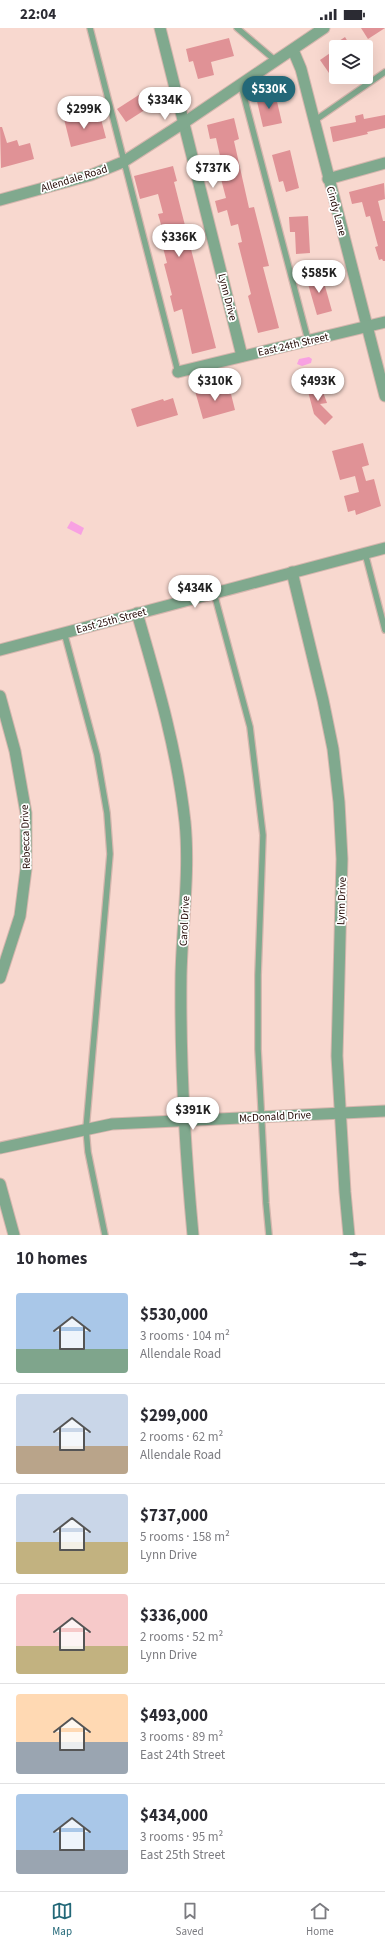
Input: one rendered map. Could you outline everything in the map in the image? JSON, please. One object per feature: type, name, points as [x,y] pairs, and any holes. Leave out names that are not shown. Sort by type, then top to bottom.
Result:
[{"type":"street","name":"Lynn Drive","points":[[160,28],[185,122],[242,356]]},
{"type":"street","name":"Allendale Road","points":[[0,200],[91,175],[124,161],[241,85],[324,28]]},
{"type":"street","name":"Cindy Lane","points":[[293,50],[301,69],[328,179],[385,396]]},
{"type":"street","points":[[328,179],[385,163]]},
{"type":"street","name":"East 24th Street","points":[[178,372],[385,322]]},
{"type":"street","name":"East 25th Street","points":[[0,650],[214,592],[385,548]]},
{"type":"street","name":"Lynn Drive","points":[[292,572],[324,700],[333,749],[339,802],[342,858],[337,1056],[349,1235]]},
{"type":"street","name":"Carol Drive","points":[[137,613],[170,729],[180,777],[185,824],[187,871],[181,976],[183,1120],[193,1235]]},
{"type":"street","name":"Rebecca Drive","points":[[0,696],[16,751],[26,813],[26,869],[20,916],[0,978]]},
{"type":"street","name":"McDonald Drive","points":[[0,1148],[112,1124],[385,1111]]},
{"type":"street","points":[[0,1184],[14,1235]]},
{"type":"lane","points":[[90,28],[178,372]]},
{"type":"lane","points":[[237,28],[277,61]]},
{"type":"lane","points":[[314,121],[385,72]]},
{"type":"lane","points":[[241,85],[308,340]]},
{"type":"lane","points":[[365,553],[385,630]]},
{"type":"lane","points":[[214,592],[250,727],[263,835],[258,975],[258,1049],[269,1235]]},
{"type":"lane","points":[[64,632],[97,755],[107,813],[110,854],[86,1129],[88,1152],[105,1235]]},
{"type":"shaded area","points":[[309,357],[312,359],[311,363],[302,366],[297,364],[299,359]]},
{"type":"shaded area","points":[[71,521],[84,528],[81,535],[67,528]]},
{"type":"building","points":[[361,28],[385,28],[368,39]]},
{"type":"building","points":[[229,38],[234,56],[211,62],[214,75],[198,79],[193,61],[189,62],[186,49]]},
{"type":"building","points":[[329,54],[329,73],[320,60]]},
{"type":"building","points":[[145,91],[154,104],[126,122],[117,109]]},
{"type":"building","points":[[275,93],[282,123],[263,127],[256,97]]},
{"type":"building","points":[[363,114],[364,119],[385,115],[385,128],[367,132],[368,134],[333,142],[330,127],[356,122],[355,116]]},
{"type":"building","points":[[77,115],[78,119],[92,115],[93,121],[101,119],[106,138],[71,147],[64,119]]},
{"type":"building","points":[[234,118],[239,139],[234,141],[249,208],[254,207],[269,266],[263,267],[279,328],[258,333],[248,296],[251,294],[238,243],[242,242],[238,224],[231,226],[227,210],[218,213],[215,201],[226,198],[221,179],[214,181],[211,168],[222,165],[216,138],[210,139],[207,125]]},
{"type":"building","points":[[0,127],[2,127],[7,143],[17,140],[19,146],[30,143],[34,159],[1,168]]},
{"type":"building","points":[[290,150],[299,188],[286,192],[283,181],[279,182],[272,155]]},
{"type":"building","points":[[173,166],[177,181],[174,182],[216,348],[192,354],[182,309],[174,312],[170,296],[172,295],[164,264],[167,263],[160,236],[164,235],[158,214],[163,213],[158,194],[140,199],[134,176]]},
{"type":"building","points":[[384,183],[385,199],[378,201],[383,221],[385,221],[385,261],[383,261],[382,259],[379,260],[375,247],[378,246],[370,216],[366,217],[362,202],[352,204],[349,192]]},
{"type":"building","points":[[308,216],[310,253],[296,254],[295,232],[290,232],[289,217]]},
{"type":"building","points":[[321,272],[332,311],[317,315],[306,277]]},
{"type":"building","points":[[319,381],[327,403],[320,404],[333,417],[325,425],[314,414],[306,384]]},
{"type":"building","points":[[229,386],[235,410],[203,419],[195,391],[211,387],[211,391]]},
{"type":"building","points":[[173,398],[178,415],[137,427],[131,409],[163,399],[164,401]]},
{"type":"building","points":[[363,443],[369,465],[362,467],[366,481],[374,479],[381,506],[356,515],[355,510],[348,512],[344,496],[359,492],[355,476],[340,480],[332,451]]}]
